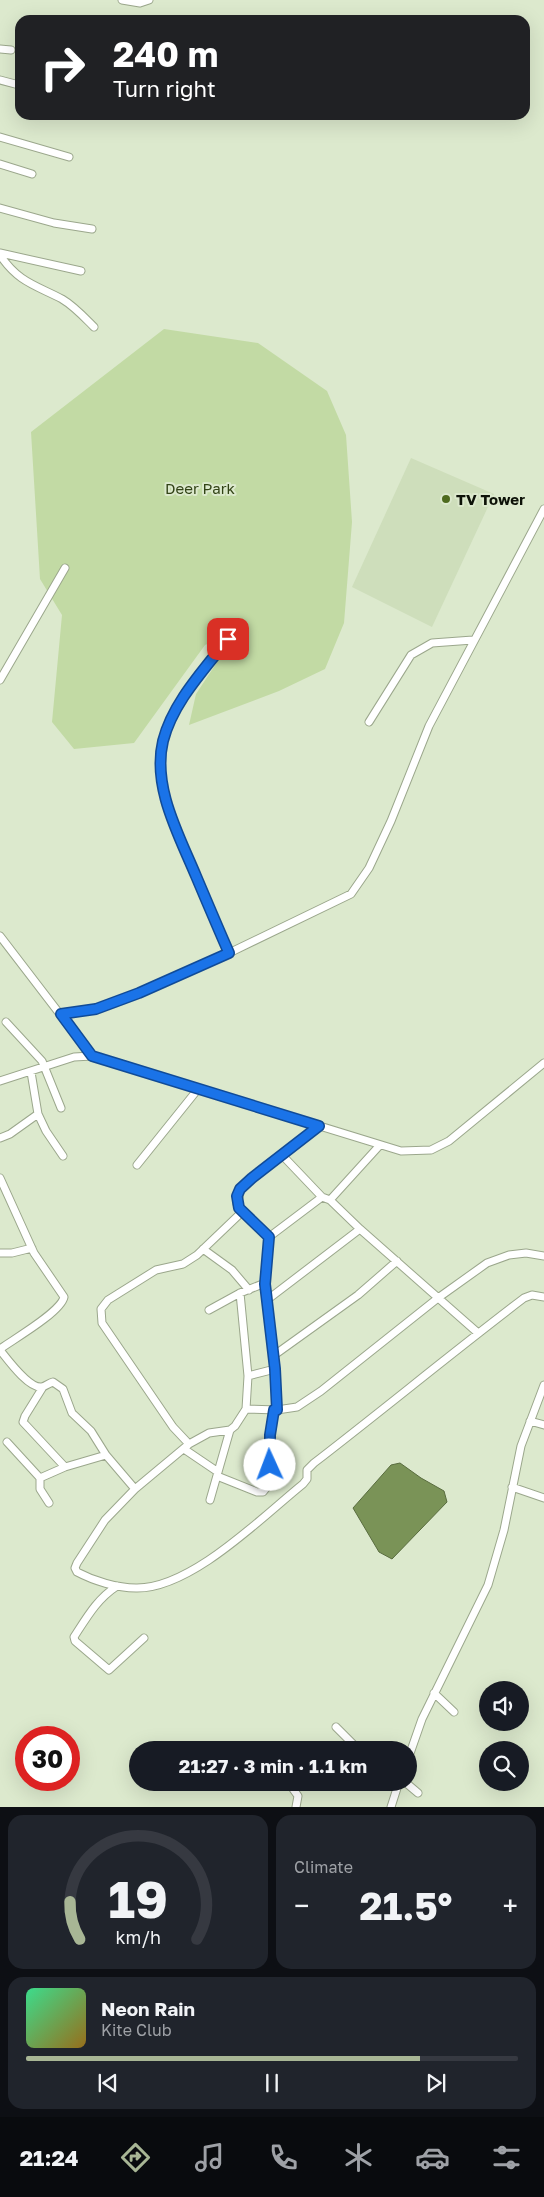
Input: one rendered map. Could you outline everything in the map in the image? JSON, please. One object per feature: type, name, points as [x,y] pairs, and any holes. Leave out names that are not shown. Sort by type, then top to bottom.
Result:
[{"type":"street","points":[[122,0],[129,3],[140,3],[149,0]]},
{"type":"street","points":[[0,49],[11,50]]},
{"type":"street","points":[[0,80],[15,84]]},
{"type":"street","points":[[0,137],[69,157]]},
{"type":"street","points":[[0,164],[32,174]]},
{"type":"street","points":[[0,208],[54,224],[92,229]]},
{"type":"street","points":[[0,254],[81,271]]},
{"type":"street","points":[[0,254],[10,270],[23,280],[69,304],[94,328]]},
{"type":"street","points":[[61,1014],[96,1009],[139,993],[229,953],[351,894],[360,883],[391,822],[429,726],[544,509]]},
{"type":"street","points":[[0,680],[66,568]]},
{"type":"street","points":[[228,639],[191,686],[172,717],[163,742],[160,768],[164,791],[174,824],[229,953]]},
{"type":"street","points":[[369,722],[411,655],[432,644],[473,640]]},
{"type":"street","points":[[0,936],[2,944],[61,1014],[92,1056]]},
{"type":"street","points":[[6,1022],[34,1052],[45,1067],[61,1108]]},
{"type":"street","points":[[0,1081],[74,1057],[92,1056],[402,1151],[431,1150],[449,1141],[544,1063]]},
{"type":"street","points":[[31,1072],[38,1114],[46,1132],[63,1156]]},
{"type":"street","points":[[137,1165],[198,1089]]},
{"type":"street","points":[[0,1138],[10,1134],[38,1114]]},
{"type":"street","points":[[269,1237],[237,1204],[240,1189],[319,1126]]},
{"type":"street","points":[[330,1200],[380,1145]]},
{"type":"street","points":[[282,1155],[322,1197],[330,1200],[360,1229],[478,1333]]},
{"type":"street","points":[[0,1178],[32,1248],[62,1293],[64,1301],[54,1311],[0,1350],[18,1372],[32,1385],[43,1387]]},
{"type":"street","points":[[243,1211],[203,1249],[183,1264],[156,1270],[108,1300],[101,1309],[100,1314],[102,1323],[187,1447],[217,1474],[257,1492],[267,1489],[271,1482],[270,1435],[275,1410],[275,1369],[265,1284],[269,1237],[322,1197]]},
{"type":"street","points":[[267,1300],[360,1229]]},
{"type":"street","points":[[0,1253],[12,1253],[32,1248]]},
{"type":"street","points":[[203,1249],[232,1270],[249,1290]]},
{"type":"street","points":[[246,1409],[275,1410],[297,1406],[321,1391],[438,1298],[487,1262],[509,1254],[526,1253],[544,1256]]},
{"type":"street","points":[[273,1356],[343,1306],[397,1262]]},
{"type":"street","points":[[209,1310],[265,1284]]},
{"type":"street","points":[[240,1294],[248,1376],[246,1409],[235,1426],[230,1430],[209,1433],[187,1447],[135,1489],[106,1520],[76,1566],[78,1574],[117,1586],[137,1588],[162,1584],[191,1571],[220,1552],[303,1484],[307,1480],[307,1474],[314,1463],[415,1386],[478,1333],[524,1298],[532,1295],[544,1297]]},
{"type":"street","points":[[248,1376],[275,1369]]},
{"type":"street","points":[[64,1468],[23,1422],[43,1387],[53,1382],[61,1387],[72,1413],[91,1431],[106,1455],[135,1489]]},
{"type":"street","points":[[414,1741],[434,1693],[488,1584],[504,1530],[521,1446],[544,1385]]},
{"type":"street","points":[[530,1421],[544,1425]]},
{"type":"street","points":[[210,1500],[230,1430]]},
{"type":"street","points":[[7,1442],[40,1478],[40,1489],[49,1503]]},
{"type":"street","points":[[40,1478],[64,1468],[106,1455]]},
{"type":"street","points":[[512,1487],[544,1498]]},
{"type":"street","points":[[117,1586],[105,1594],[94,1606],[74,1637],[75,1641],[109,1670],[144,1638]]},
{"type":"street","points":[[434,1693],[454,1712]]},
{"type":"street","points":[[336,1727],[350,1741]]},
{"type":"street","points":[[294,1791],[298,1796],[296,1807]]},
{"type":"street","points":[[391,1807],[396,1791]]},
{"type":"shaded area","points":[[411,458],[494,494],[432,627],[352,587]]},
{"type":"shaded area","points":[[400,1463],[444,1491],[447,1502],[392,1559],[379,1552],[353,1508],[391,1465]]},
{"type":"green space","name":"Deer Park","points":[[164,329],[258,343],[327,391],[346,435],[352,522],[344,623],[325,669],[279,691],[189,725],[196,694],[237,632],[205,645],[134,743],[74,749],[52,722],[62,615],[40,579],[31,432]]},
{"type":"place","name":"TV Tower","points":[[446,499]]},
{"type":"route","points":[[228,639],[191,686],[172,717],[163,742],[160,768],[164,791],[174,824],[229,953],[139,993],[96,1009],[61,1014],[92,1056],[319,1126],[252,1178],[240,1189],[237,1196],[239,1208],[269,1237],[265,1284],[275,1369],[277,1410],[274,1410],[270,1435],[270,1465]]}]
